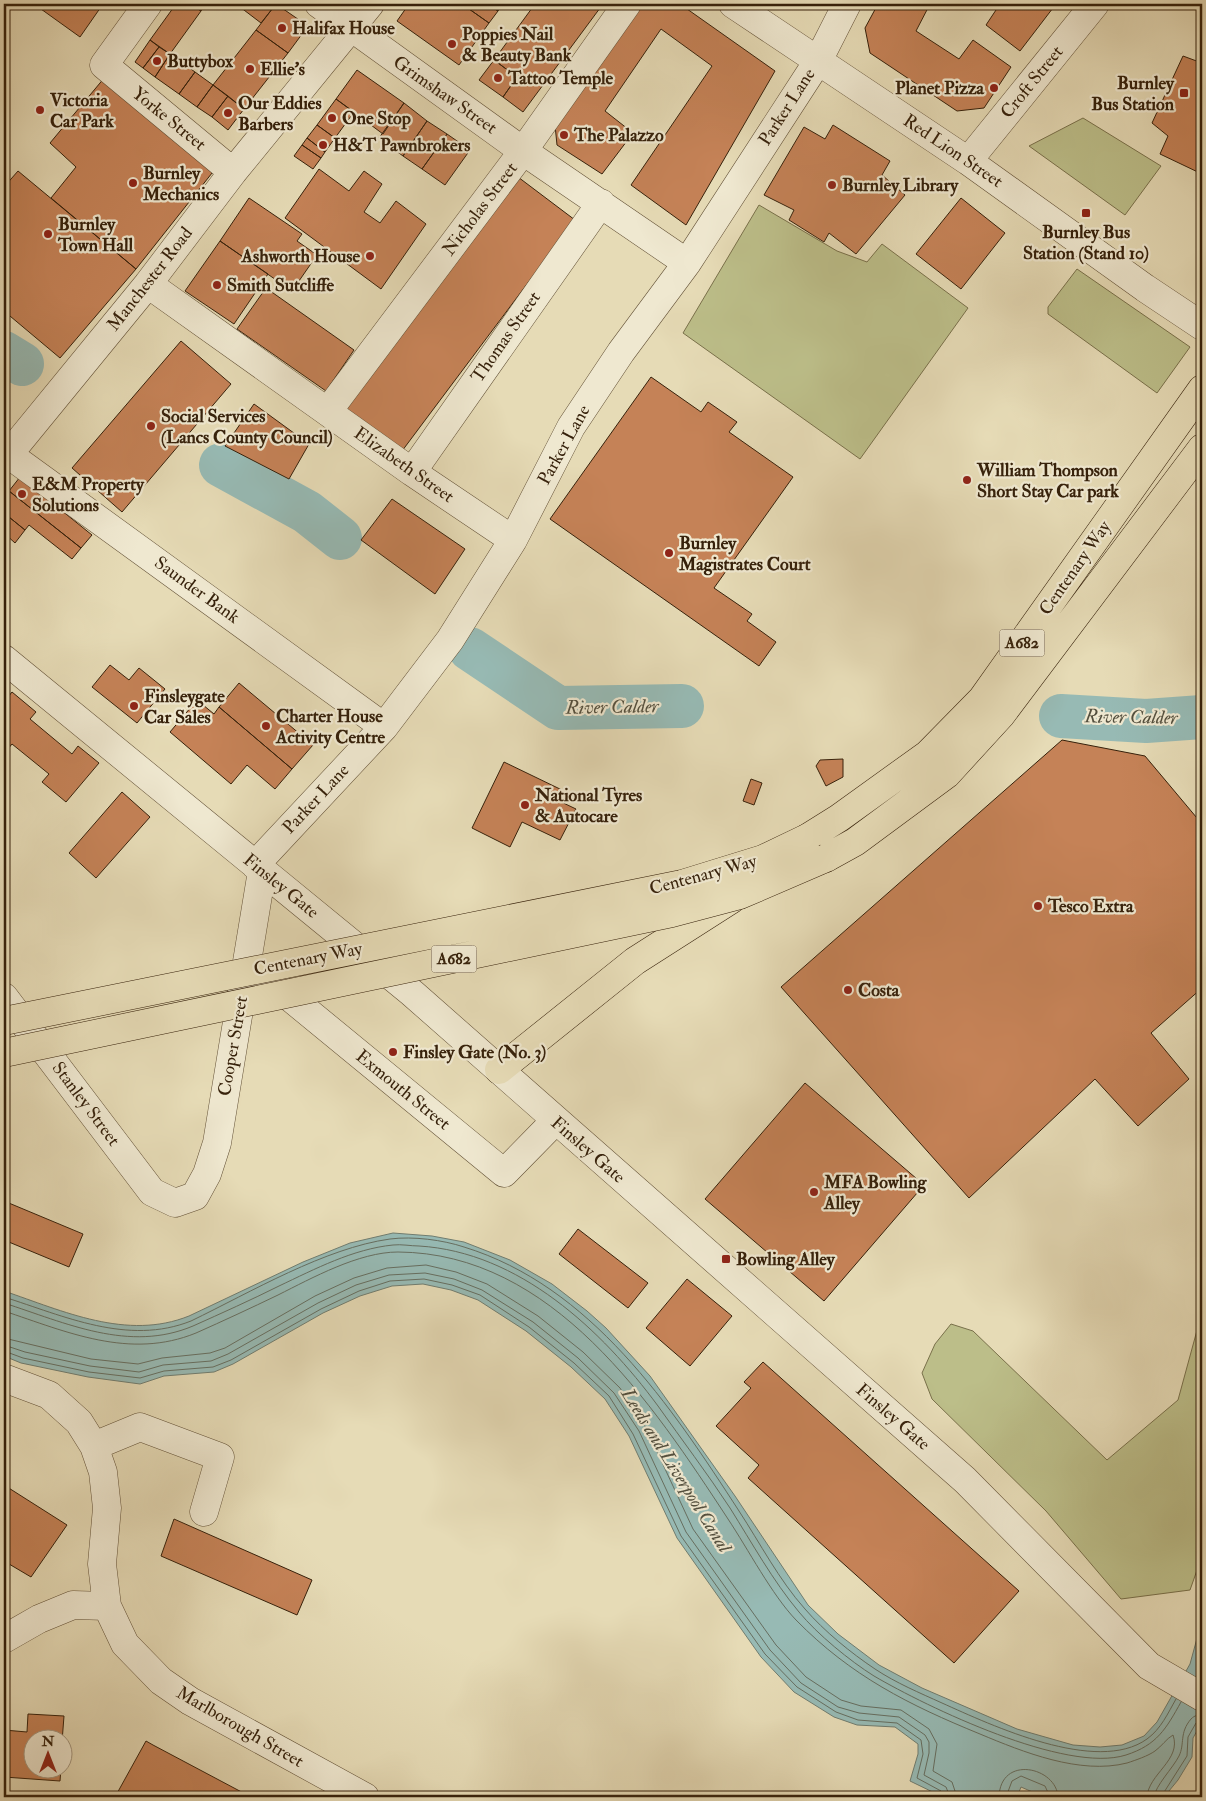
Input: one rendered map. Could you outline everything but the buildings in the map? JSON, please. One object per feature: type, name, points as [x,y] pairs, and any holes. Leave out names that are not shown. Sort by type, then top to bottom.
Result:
[{"type":"main road","name":"Centenary Way","points":[[4,1021],[682,884],[763,859],[807,838],[839,818],[928,754],[982,699],[1199,396]]},
{"type":"main road","name":"Centenary Way","points":[[4,1054],[662,916],[740,895],[826,858],[856,842],[947,774],[1001,715],[1198,457]]},
{"type":"main road","name":"A682","points":[[499,1070],[635,961],[740,895]]},
{"type":"street","name":"Yorke Street","points":[[148,4],[104,66],[233,172]]},
{"type":"street","name":"Grimshaw Street","points":[[318,4],[351,29],[450,96],[523,151],[601,202],[687,263]]},
{"type":"street","name":"Manchester Road","points":[[6,457],[148,284],[233,172],[370,4]]},
{"type":"street","name":"Nicholas Street","points":[[328,410],[523,151],[627,4]]},
{"type":"street","name":"Red Lion Street","points":[[733,4],[968,160],[1145,288],[1202,326]]},
{"type":"street","name":"Parker Lane","points":[[258,868],[384,727],[450,640],[514,540],[571,427],[621,352],[687,263],[818,61],[847,4]]},
{"type":"street","name":"Croft Street","points":[[968,160],[1095,4]]},
{"type":"street","name":"Thomas Street","points":[[412,472],[601,202]]},
{"type":"street","name":"Elizabeth Street","points":[[148,284],[328,410],[412,472],[514,540]]},
{"type":"street","name":"Red Lion Street","points":[[1145,288],[1187,302],[1202,301]]},
{"type":"street","name":"Saunder Bank","points":[[6,457],[384,727]]},
{"type":"street","name":"Finsley Gate","points":[[4,659],[412,993],[555,1121],[965,1480],[1149,1666],[1202,1697]]},
{"type":"street","name":"Cooper Street","points":[[175,1203],[195,1196],[207,1174],[217,1143],[247,962],[258,868]]},
{"type":"street","name":"Exmouth Street","points":[[247,962],[504,1173],[555,1121]]},
{"type":"street","name":"Stanley Street","points":[[4,997],[152,1192],[175,1203]]},
{"type":"street","points":[[4,1378],[49,1396],[79,1422],[94,1446],[103,1472],[107,1508],[102,1564],[106,1606],[73,1605],[39,1619],[4,1639]]},
{"type":"street","points":[[94,1446],[140,1427],[220,1457],[204,1512]]},
{"type":"street","name":"Marlborough Street","points":[[106,1606],[125,1644],[161,1681],[190,1701],[365,1797]]},
{"type":"green space","points":[[1083,118],[1161,166],[1125,215],[1029,146]]},
{"type":"green space","points":[[759,205],[837,251],[867,262],[882,244],[968,308],[860,459],[683,333]]},
{"type":"green space","points":[[1077,269],[1190,347],[1157,393],[1048,314],[1048,307]]},
{"type":"green space","points":[[1202,1312],[1202,1556],[1190,1590],[1121,1599],[1046,1511],[932,1399],[922,1373],[935,1344],[951,1324],[973,1331],[1107,1460],[1178,1400]]},
{"type":"water","name":"Leeds and Liverpool Canal","points":[[393,1233],[432,1236],[464,1242],[510,1260],[552,1284],[587,1311],[606,1328],[650,1376],[735,1496],[808,1605],[838,1634],[879,1665],[922,1688],[1017,1729],[1073,1745],[1100,1747],[1122,1745],[1144,1736],[1157,1722],[1190,1664],[1202,1620],[1202,1722],[1193,1738],[1192,1757],[1178,1780],[1164,1797],[1044,1797],[1021,1787],[1017,1797],[943,1797],[910,1781],[918,1754],[918,1744],[895,1727],[857,1725],[834,1717],[794,1692],[761,1657],[677,1538],[629,1436],[605,1399],[571,1367],[526,1331],[478,1300],[451,1290],[423,1284],[392,1286],[360,1296],[323,1313],[233,1364],[214,1372],[164,1376],[140,1384],[88,1377],[21,1363],[4,1356],[4,1291],[49,1307],[95,1320],[142,1325],[166,1323],[189,1316],[303,1262],[350,1243]]},
{"type":"waterway","name":"River Calder","points":[[4,353],[22,364]]},
{"type":"waterway","name":"River Calder","points":[[221,465],[307,512],[340,538]]},
{"type":"waterway","name":"River Calder","points":[[470,649],[558,708],[682,706]]},
{"type":"waterway","name":"River Calder","points":[[1061,716],[1146,721],[1202,717]]},
{"type":"place","name":"Halifax House","points":[[282,28]]},
{"type":"place","name":"Poppies Nail & Beauty Bank","points":[[452,44]]},
{"type":"place","name":"Buttybox","points":[[157,61]]},
{"type":"place","name":"Ellie's","points":[[250,69]]},
{"type":"place","name":"Tattoo Temple","points":[[498,78]]},
{"type":"place","name":"Planet Pizza","points":[[994,88]]},
{"type":"place","name":"Burnley Bus Station","points":[[1184,93]]},
{"type":"place","name":"Victoria Car Park","points":[[40,110]]},
{"type":"place","name":"Our Eddies Barbers","points":[[228,113]]},
{"type":"place","name":"One Stop","points":[[332,118]]},
{"type":"place","name":"The Palazzo","points":[[564,135]]},
{"type":"place","name":"H&T Pawnbrokers","points":[[323,145]]},
{"type":"place","name":"Burnley Mechanics","points":[[133,183]]},
{"type":"place","name":"Burnley Library","points":[[832,185]]},
{"type":"place","name":"Burnley Bus Station (Stand 10)","points":[[1086,213]]},
{"type":"place","name":"Burnley Town Hall","points":[[48,234]]},
{"type":"place","name":"Ashworth House","points":[[370,256]]},
{"type":"place","name":"Smith Sutcliffe","points":[[217,285]]},
{"type":"place","name":"Social Services (Lancs County Council)","points":[[151,426]]},
{"type":"place","name":"William Thompson Short Stay Car park","points":[[967,480]]},
{"type":"place","name":"E&M Property Solutions","points":[[22,494]]},
{"type":"place","name":"Burnley Magistrates Court","points":[[669,553]]},
{"type":"place","name":"Finsleygate Car Sales","points":[[134,706]]},
{"type":"place","name":"Charter House Activity Centre","points":[[266,726]]},
{"type":"place","name":"National Tyres & Autocare","points":[[525,805]]},
{"type":"place","name":"Tesco Extra","points":[[1038,906]]},
{"type":"place","name":"Costa","points":[[848,990]]},
{"type":"place","name":"Finsley Gate (No. 3)","points":[[393,1052]]},
{"type":"place","name":"MFA Bowling Alley","points":[[814,1192]]},
{"type":"place","name":"Bowling Alley","points":[[726,1259]]}]
